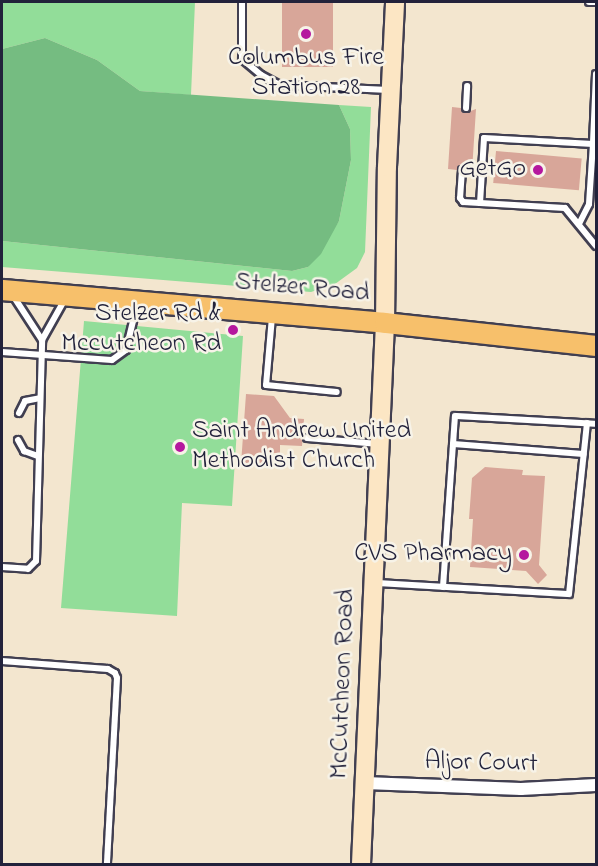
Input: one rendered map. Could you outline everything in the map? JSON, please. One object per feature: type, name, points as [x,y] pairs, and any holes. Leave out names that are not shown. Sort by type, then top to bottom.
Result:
[{"type":"main road","name":"McCutcheon Road","points":[[361,864],[385,323],[395,2]]},
{"type":"main road","name":"Stelzer Road","points":[[6,290],[385,323],[597,346]]},
{"type":"street","name":"Aljor Court","points":[[365,783],[521,789],[597,785]]},
{"type":"lane","points":[[242,2],[242,59],[261,75],[280,85],[391,91]]},
{"type":"lane","points":[[589,2],[597,2]]},
{"type":"lane","points":[[579,224],[589,204],[597,74]]},
{"type":"lane","points":[[466,108],[467,86]]},
{"type":"lane","points":[[480,203],[484,138],[592,144]]},
{"type":"lane","points":[[462,170],[460,198],[463,202],[565,208],[597,246]]},
{"type":"lane","points":[[6,290],[42,340]]},
{"type":"lane","points":[[2,567],[28,568],[36,561],[42,340],[67,296]]},
{"type":"lane","points":[[2,352],[112,360],[126,350],[138,301]]},
{"type":"lane","points":[[272,314],[266,385],[337,392]]},
{"type":"lane","points":[[19,413],[25,401],[40,398]]},
{"type":"lane","points":[[443,587],[455,416],[597,424]]},
{"type":"lane","points":[[374,583],[569,594],[587,423]]},
{"type":"lane","points":[[307,438],[380,444]]},
{"type":"lane","points":[[18,440],[24,451],[38,456]]},
{"type":"lane","points":[[453,444],[584,454]]},
{"type":"lane","points":[[2,661],[108,669],[115,673],[117,678],[107,864]]},
{"type":"green space","points":[[2,2],[195,2],[191,95],[140,91],[97,60],[45,38],[2,49]]},
{"type":"green space","points":[[45,38],[97,60],[140,91],[339,105],[350,129],[351,160],[339,221],[321,254],[308,267],[292,271],[2,241],[2,49]]},
{"type":"green space","points":[[339,105],[371,107],[365,252],[357,268],[335,284],[311,292],[2,267],[2,241],[292,271],[308,267],[339,221],[351,160],[350,129]]},
{"type":"green space","points":[[84,321],[243,336],[232,506],[182,503],[177,616],[61,608]]},
{"type":"building","name":"Columbus Fire Station 28","points":[[282,2],[333,2],[333,67],[282,67]]},
{"type":"building","points":[[452,107],[461,108],[465,113],[476,109],[472,171],[467,171],[463,165],[457,170],[448,169]]},
{"type":"building","name":"GetGo","points":[[496,151],[582,158],[579,190],[493,183]]},
{"type":"building","points":[[246,394],[274,396],[290,418],[304,419],[302,446],[280,445],[280,453],[269,453],[268,466],[241,464]]},
{"type":"building","name":"CVS Pharmacy","points":[[485,467],[523,470],[522,475],[545,476],[539,565],[547,575],[538,584],[526,571],[470,567],[473,519],[469,519],[472,478]]},
{"type":"place","name":"Columbus Fire Station 28","points":[[306,34]]},
{"type":"place","name":"GetGo","points":[[538,170]]},
{"type":"place","name":"Stelzer Rd & Mccutcheon Rd","points":[[233,330]]},
{"type":"place","name":"Saint Andrew United Methodist Church","points":[[180,447]]},
{"type":"place","name":"CVS Pharmacy","points":[[524,555]]}]
